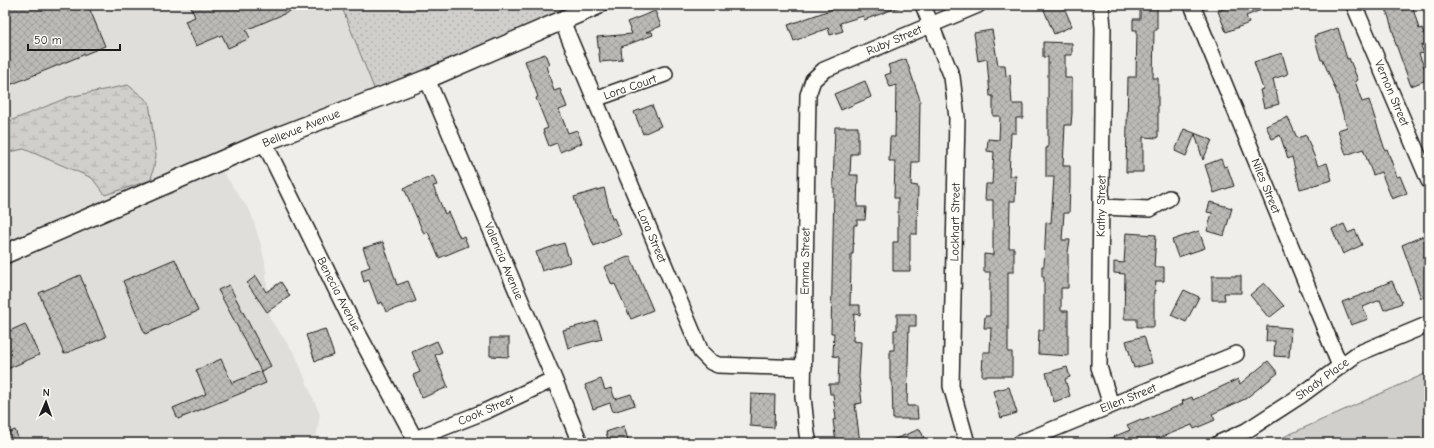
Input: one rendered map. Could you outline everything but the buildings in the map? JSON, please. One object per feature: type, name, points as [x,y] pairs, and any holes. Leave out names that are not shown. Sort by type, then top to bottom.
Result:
[{"type":"street","name":"Bellevue Avenue","points":[[5,254],[264,142],[427,79],[598,5]]},
{"type":"street","name":"Lockhart Street","points":[[923,5],[952,77],[957,118],[951,386],[967,443]]},
{"type":"street","name":"Ruby Street","points":[[813,80],[824,70],[978,5]]},
{"type":"street","name":"Kathy Street","points":[[1101,5],[1103,28],[1099,367],[1111,405]]},
{"type":"street","name":"Niles Street","points":[[1192,5],[1340,366]]},
{"type":"street","name":"Vernon Street","points":[[1354,5],[1429,181]]},
{"type":"street","name":"Lora Street","points":[[562,20],[704,357],[718,365],[804,368]]},
{"type":"street","name":"Lora Court","points":[[595,99],[665,74]]},
{"type":"street","name":"Valencia Avenue","points":[[427,79],[580,443]]},
{"type":"street","name":"Emma Street","points":[[809,443],[803,397],[808,96],[813,80]]},
{"type":"street","name":"Benecia Avenue","points":[[264,142],[351,320],[416,441]]},
{"type":"street","points":[[1101,207],[1150,209],[1169,198]]},
{"type":"street","name":"Shady Place","points":[[1219,443],[1246,431],[1300,396],[1357,354],[1429,324]]},
{"type":"street","name":"Ellen Street","points":[[1020,443],[1236,354]]},
{"type":"street","name":"Cook Street","points":[[416,441],[486,411],[554,379]]},
{"type":"shaded area","points":[[5,5],[341,5],[375,91],[5,247],[5,153],[24,149],[92,178],[69,97],[5,123]]},
{"type":"shaded area","points":[[261,151],[263,154],[223,172],[251,213],[265,262],[270,319],[295,354],[320,415],[315,443],[5,443],[5,262]]},
{"type":"green space","points":[[341,5],[576,5],[375,91]]},
{"type":"green space","points":[[128,85],[149,102],[156,156],[151,180],[105,195],[92,178],[24,149],[5,153],[5,123],[69,97]]},
{"type":"green space","points":[[1429,372],[1429,443],[1270,443]]}]
